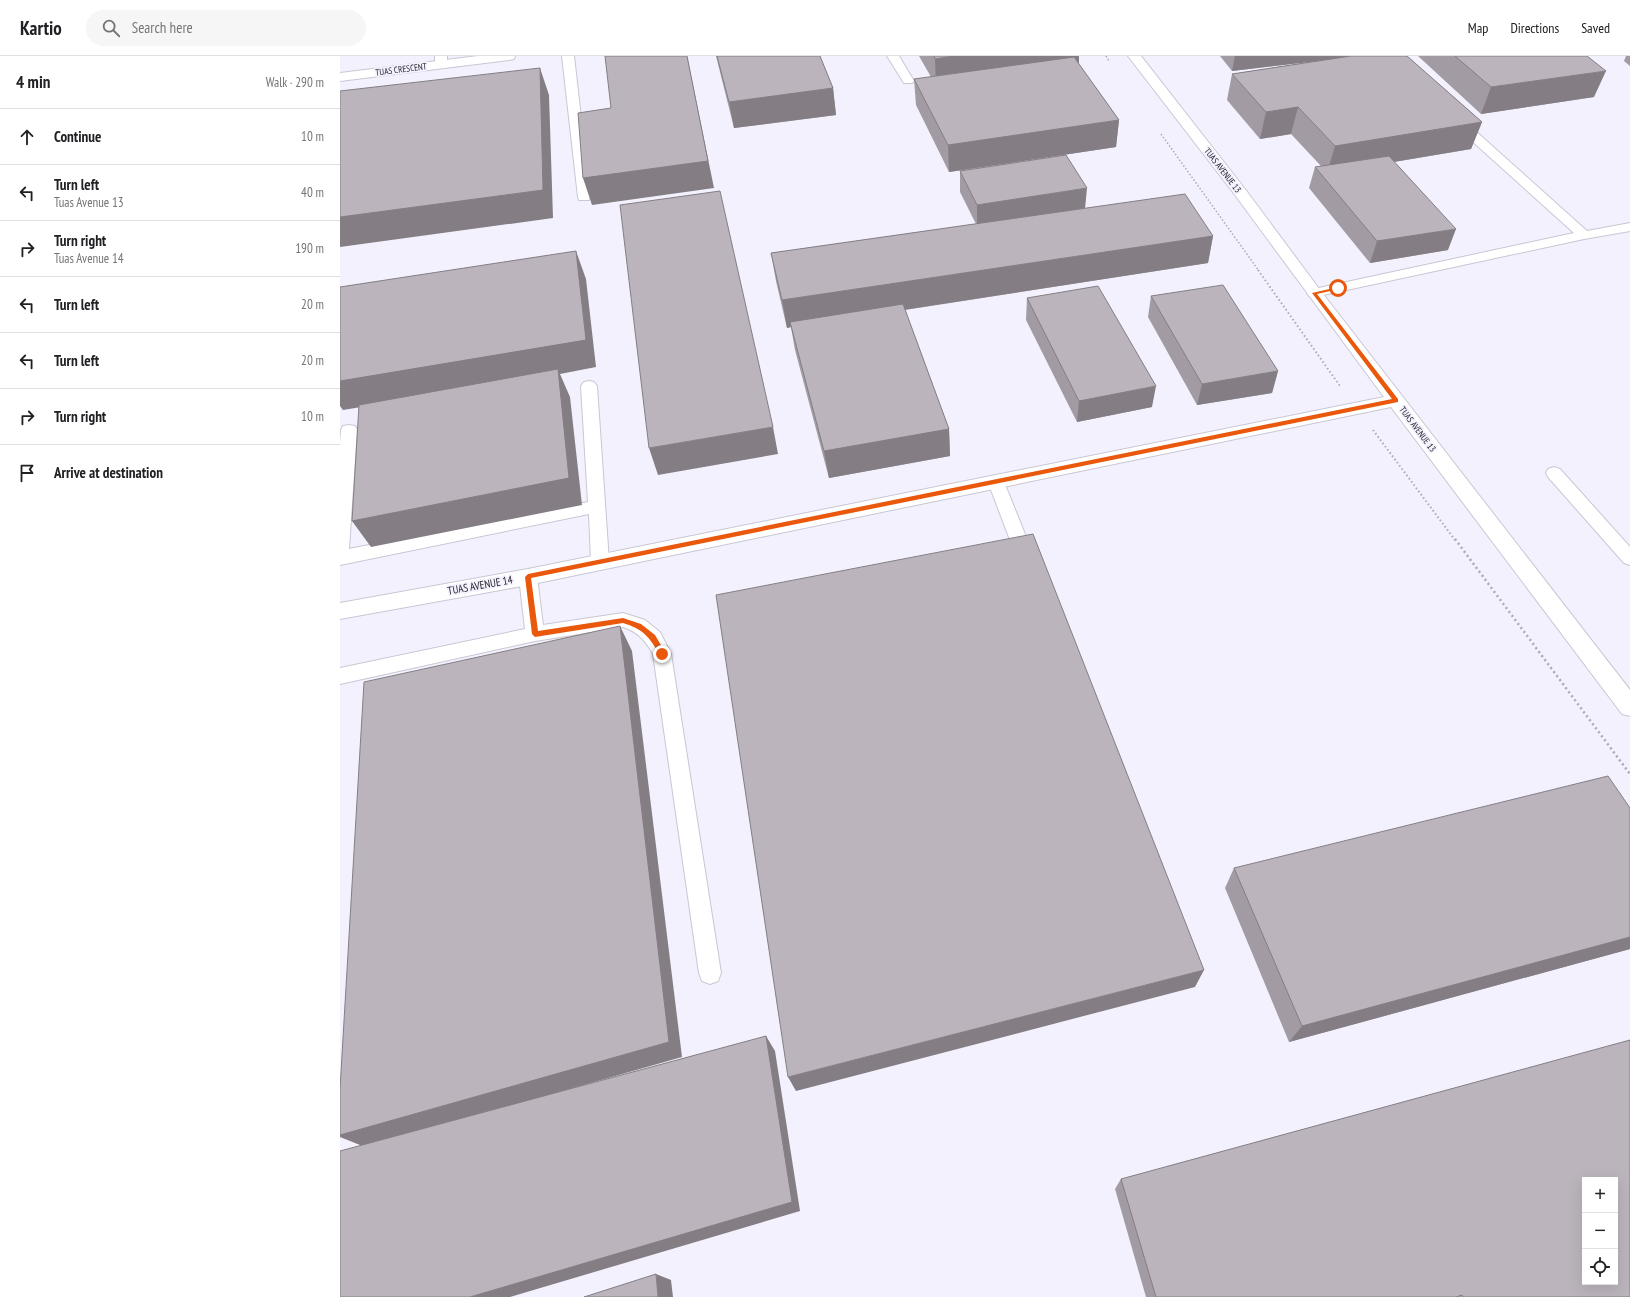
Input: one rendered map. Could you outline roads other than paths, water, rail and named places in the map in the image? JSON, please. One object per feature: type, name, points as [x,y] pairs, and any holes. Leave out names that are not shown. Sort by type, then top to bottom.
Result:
[{"type":"street","name":"TUAS CRESCENT","points":[[340,77],[441,60],[509,56]]},
{"type":"street","name":"TUAS AVENUE 13","points":[[1134,56],[1240,192],[1314,293],[1630,707]]},
{"type":"street","name":"TUAS AVENUE 14","points":[[340,610],[528,577],[1396,400]]},
{"type":"lane","points":[[568,56],[584,197]]},
{"type":"lane","points":[[893,56],[908,81]]},
{"type":"lane","points":[[1449,114],[1584,235]]},
{"type":"lane","points":[[1314,293],[1584,235],[1630,228]]},
{"type":"lane","points":[[589,386],[600,562]]},
{"type":"lane","points":[[349,430],[340,558],[597,506]]},
{"type":"lane","points":[[1554,473],[1630,558]]},
{"type":"lane","points":[[988,551],[1020,544],[996,482]]},
{"type":"lane","points":[[528,577],[535,634]]},
{"type":"lane","points":[[340,676],[535,634],[623,620],[639,625],[653,637],[662,654],[710,973]]}]
